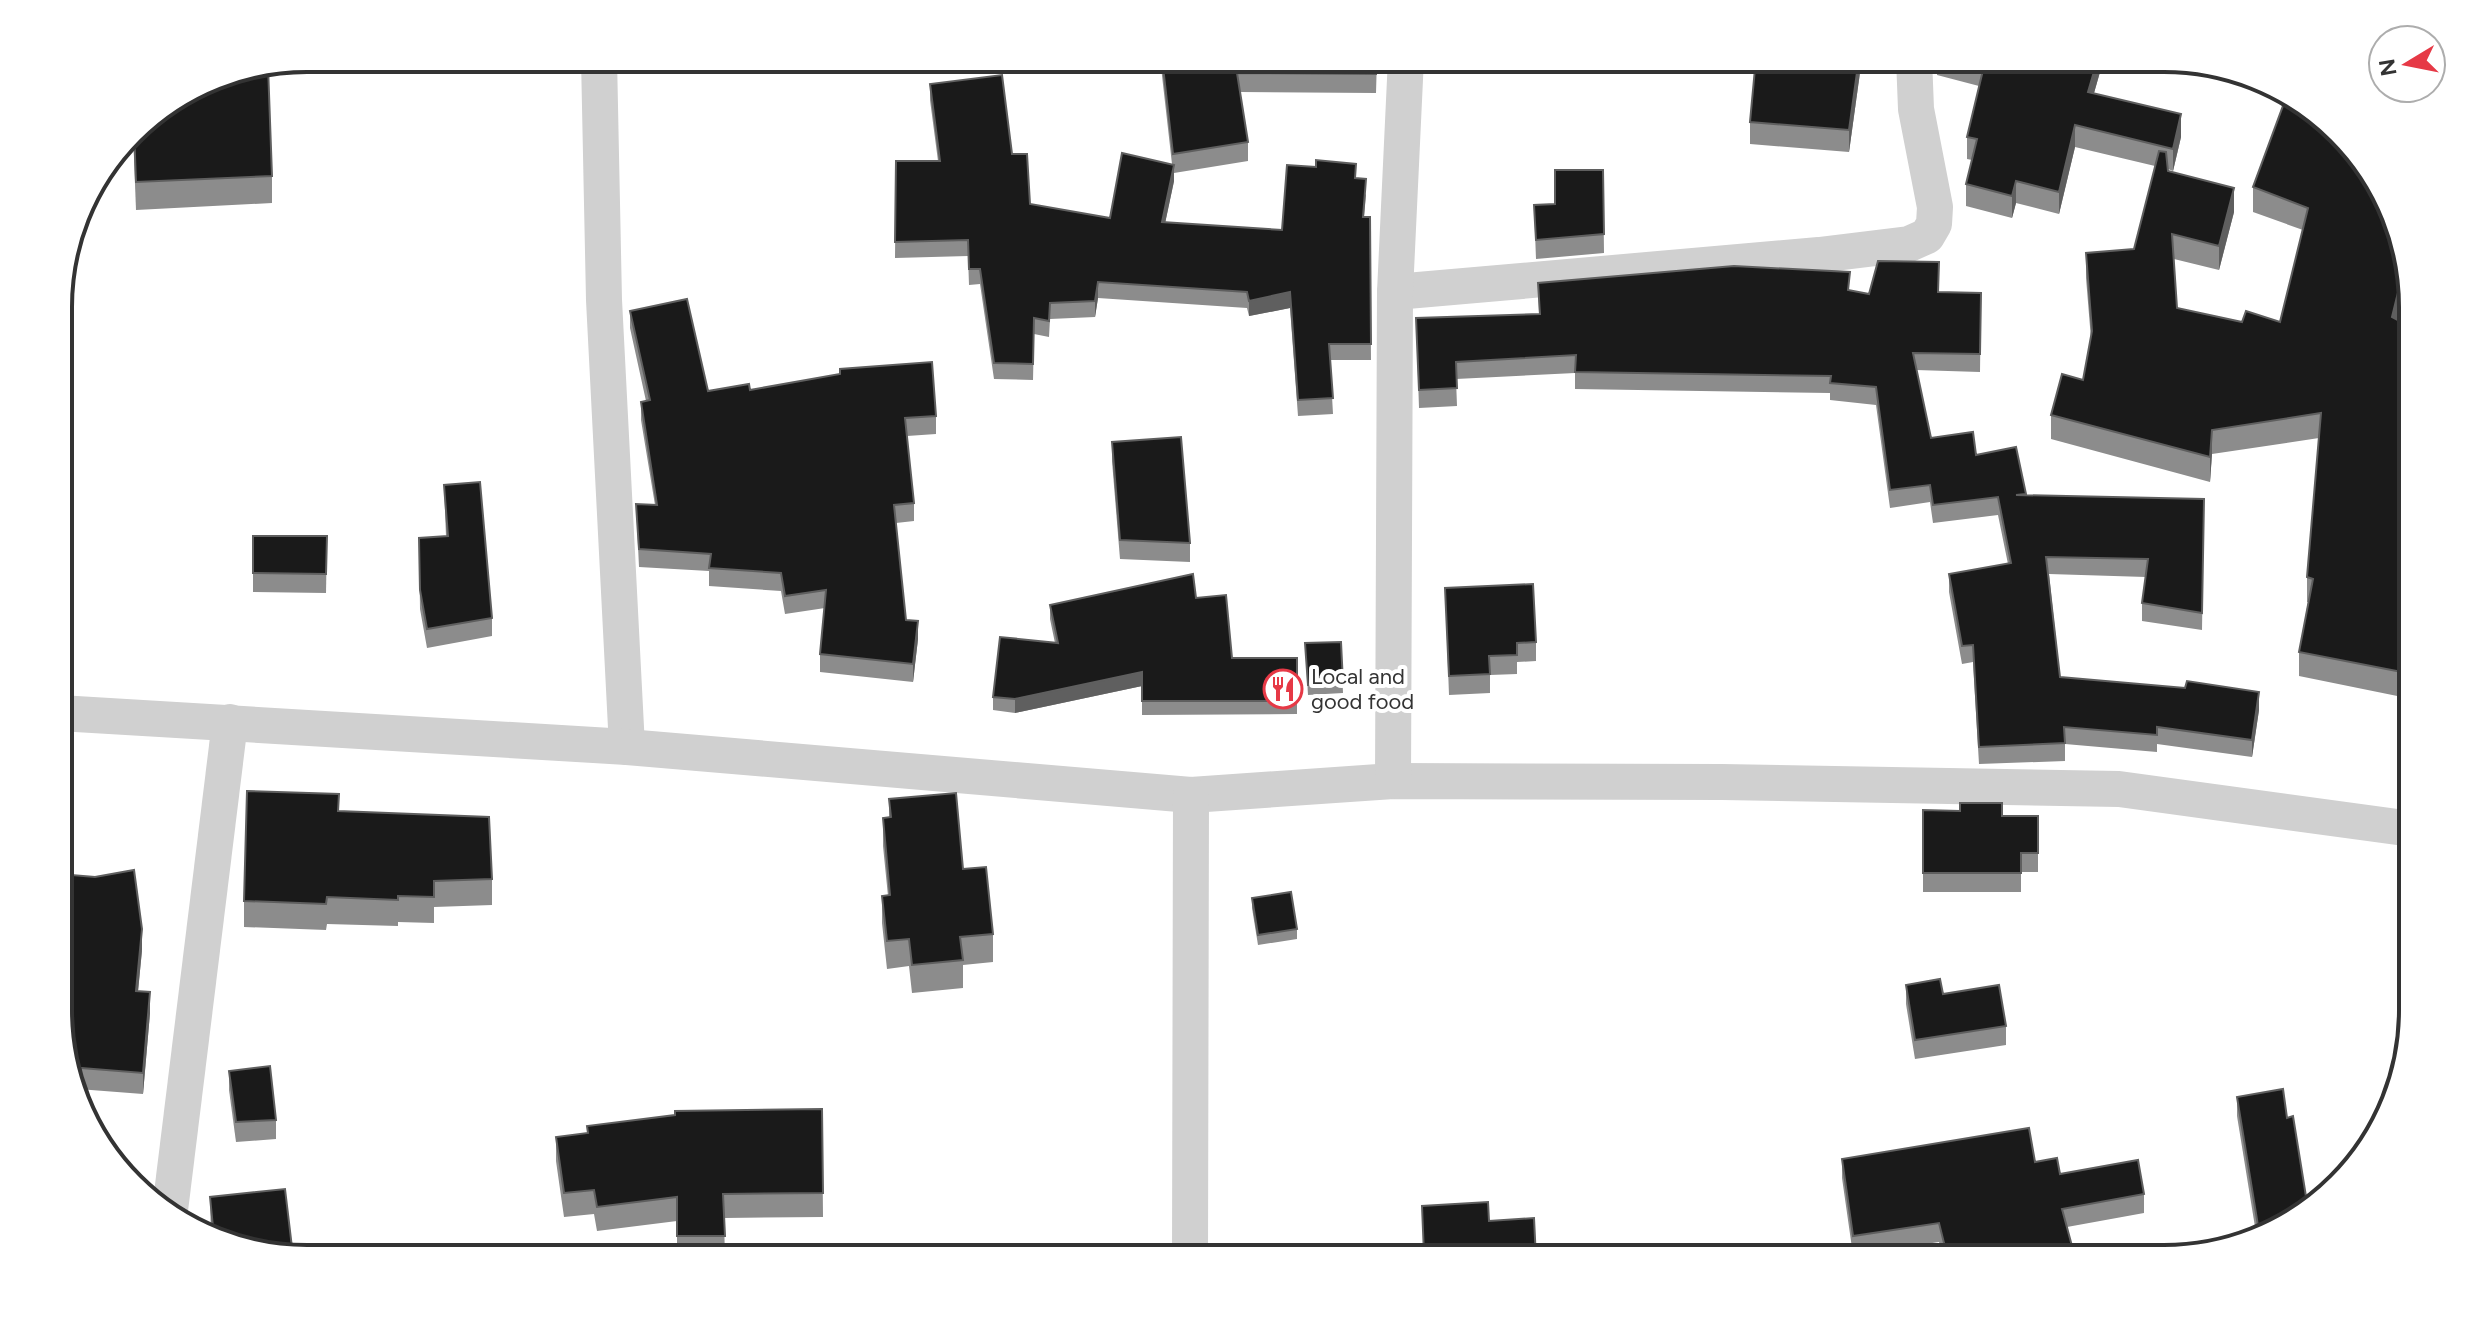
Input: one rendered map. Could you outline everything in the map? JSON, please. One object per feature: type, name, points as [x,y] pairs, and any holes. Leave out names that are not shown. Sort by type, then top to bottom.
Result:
[{"type":"street","points":[[1393,781],[1395,292],[1405,72]]},
{"type":"street","points":[[1395,292],[1819,255],[1909,244],[1927,236],[1934,224],[1935,207],[1916,109],[1915,72]]},
{"type":"street","points":[[599,73],[612,485],[627,747]]},
{"type":"street","points":[[72,714],[627,747],[1191,795],[1393,781],[1722,782],[2119,789],[2399,827]]},
{"type":"street","points":[[171,1201],[230,722]]},
{"type":"street","points":[[1190,1245],[1191,795]]},
{"type":"building","points":[[1376,72],[1237,73],[1248,142],[1173,154],[1164,73]]},
{"type":"building","points":[[1755,72],[1857,72],[1849,130],[1750,122]]},
{"type":"building","points":[[1983,72],[2094,72],[2088,92],[2181,114],[2173,149],[2075,125],[2059,192],[2016,181],[2012,196],[1966,184],[1977,139],[1967,137]]},
{"type":"building","points":[[1002,75],[1012,154],[1027,154],[1030,204],[1110,218],[1122,153],[1174,165],[1162,222],[1282,230],[1287,165],[1316,167],[1316,160],[1356,164],[1355,178],[1366,179],[1363,217],[1370,217],[1371,344],[1329,344],[1333,398],[1298,400],[1290,292],[1249,301],[1247,292],[1098,282],[1095,301],[1050,303],[1049,321],[1034,318],[1033,364],[994,363],[980,269],[969,269],[968,240],[895,242],[896,161],[940,161],[930,84]]},
{"type":"building","points":[[268,76],[272,176],[136,182],[135,147],[164,120],[189,103],[231,84]]},
{"type":"building","points":[[2283,105],[2319,130],[2341,152],[2375,203],[2391,246],[2398,292],[2392,317],[2399,321],[2399,671],[2299,652],[2313,579],[2307,577],[2321,413],[2212,430],[2210,457],[2051,415],[2062,374],[2083,380],[2092,331],[2086,253],[2134,249],[2159,151],[2166,152],[2168,171],[2234,188],[2219,246],[2172,234],[2177,308],[2242,322],[2246,311],[2280,322],[2308,208],[2253,187]]},
{"type":"building","points":[[1555,170],[1603,170],[1604,234],[1536,240],[1534,205],[1555,204]]},
{"type":"building","points":[[1878,261],[1939,262],[1938,292],[1981,293],[1980,354],[1913,353],[1931,438],[1973,432],[1976,455],[2016,447],[2026,494],[2016,495],[2204,499],[2202,613],[2142,603],[2148,559],[2046,557],[2060,677],[2185,688],[2187,681],[2259,692],[2252,740],[2157,727],[2157,735],[2064,727],[2065,743],[1979,747],[1973,645],[1962,646],[1949,574],[2011,563],[1998,497],[1933,505],[1930,485],[1890,490],[1876,387],[1830,383],[1831,376],[1575,372],[1576,355],[1456,362],[1457,388],[1419,390],[1416,318],[1540,314],[1538,283],[1734,266],[1850,272],[1848,290],[1869,294]]},
{"type":"building","points":[[687,299],[708,391],[749,384],[750,390],[840,374],[840,369],[932,362],[936,416],[905,418],[914,503],[894,505],[906,620],[918,621],[913,664],[820,654],[826,590],[785,596],[781,573],[709,568],[711,554],[639,549],[636,504],[657,505],[641,402],[650,400],[630,311]]},
{"type":"building","points":[[1181,437],[1190,543],[1120,540],[1112,442]]},
{"type":"building","points":[[480,482],[492,618],[427,629],[420,590],[419,538],[448,536],[444,485]]},
{"type":"building","points":[[253,536],[327,536],[326,574],[253,573]]},
{"type":"building","points":[[1193,574],[1196,598],[1226,595],[1232,658],[1297,658],[1297,701],[1142,701],[1142,672],[1015,699],[993,697],[1000,637],[1058,643],[1050,605]]},
{"type":"building","points":[[1533,584],[1536,642],[1517,643],[1517,655],[1489,656],[1490,674],[1449,676],[1445,588]]},
{"type":"building","points":[[1341,642],[1343,683],[1308,685],[1305,643]]},
{"type":"building","points":[[247,791],[339,794],[338,811],[489,817],[492,879],[434,881],[434,897],[398,896],[398,900],[327,897],[326,904],[244,901]]},
{"type":"building","points":[[956,793],[963,869],[986,867],[993,934],[960,937],[963,960],[912,965],[909,939],[887,941],[882,896],[890,895],[883,818],[891,817],[889,799]]},
{"type":"building","points":[[1960,803],[2002,803],[2002,816],[2038,816],[2038,853],[2021,853],[2021,873],[1923,873],[1923,810],[1960,811]]},
{"type":"building","points":[[134,870],[142,929],[136,991],[150,992],[143,1073],[79,1068],[72,1010],[72,875],[95,877]]},
{"type":"building","points":[[1291,892],[1297,929],[1258,935],[1252,898]]},
{"type":"building","points":[[1940,979],[1943,994],[1999,985],[2006,1026],[1915,1040],[1906,985]]},
{"type":"building","points":[[270,1066],[276,1120],[236,1122],[229,1071]]},
{"type":"building","points":[[2283,1089],[2287,1118],[2293,1116],[2306,1197],[2258,1225],[2237,1097]]},
{"type":"building","points":[[822,1109],[823,1193],[723,1194],[725,1236],[677,1236],[677,1197],[597,1207],[594,1190],[564,1193],[556,1137],[588,1133],[587,1126],[675,1115],[675,1111]]},
{"type":"building","points":[[2029,1128],[2035,1162],[2057,1158],[2060,1174],[2138,1160],[2144,1194],[2062,1209],[2071,1244],[1944,1244],[1939,1223],[1853,1236],[1842,1159]]},
{"type":"building","points":[[285,1189],[292,1244],[246,1237],[213,1225],[210,1197]]},
{"type":"building","points":[[1488,1202],[1489,1221],[1534,1218],[1535,1244],[1424,1244],[1422,1206]]},
{"type":"place","name":"Local and good food","points":[[1283,689]]}]
